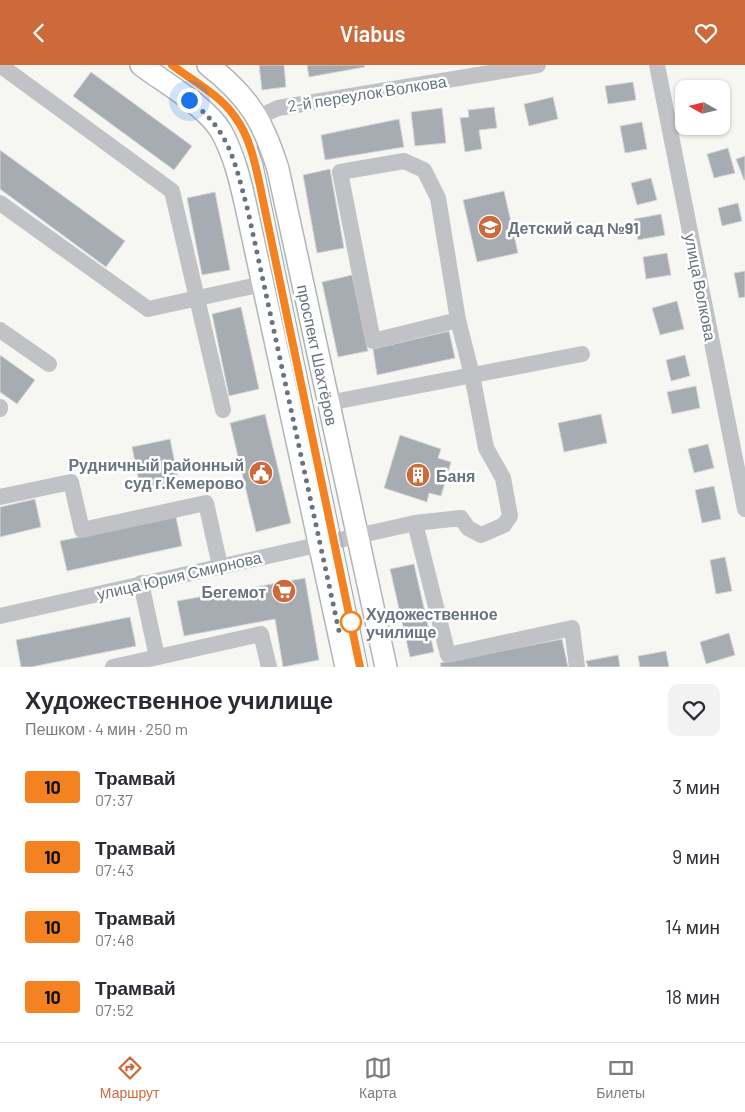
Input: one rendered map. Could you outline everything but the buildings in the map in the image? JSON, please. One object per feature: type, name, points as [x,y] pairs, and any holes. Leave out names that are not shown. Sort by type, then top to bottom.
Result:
[{"type":"main road","points":[[141,65],[204,111],[220,130],[236,163],[346,667]]},
{"type":"main road","name":"проспект Шахтёров","points":[[208,65],[230,82],[258,117],[270,142],[278,169],[386,667]]},
{"type":"street","points":[[0,65],[172,191],[223,410]]},
{"type":"street","name":"2-й переулок Волкова","points":[[258,117],[278,107],[538,65]]},
{"type":"street","name":"улица Волкова","points":[[657,65],[745,509]]},
{"type":"street","points":[[458,320],[373,341],[340,172],[404,161],[424,170],[438,198],[458,320],[472,375]]},
{"type":"street","points":[[0,203],[148,309],[262,283]]},
{"type":"street","points":[[0,330],[49,364]]},
{"type":"street","points":[[328,403],[582,354]]},
{"type":"street","name":"улица Юрия Смирнова","points":[[0,616],[415,523],[461,518],[468,527],[482,535],[504,525],[510,516],[503,478],[486,448],[472,375]]},
{"type":"street","points":[[0,497],[71,481],[82,530],[206,503],[220,566]]},
{"type":"street","points":[[415,523],[448,655],[572,628],[577,667]]},
{"type":"street","points":[[141,583],[157,657]]},
{"type":"street","points":[[113,667],[261,634],[269,667]]},
{"type":"tram line","points":[[172,65],[230,109],[243,129],[248,141],[256,167],[360,667]]},
{"type":"tram line","name":"10","points":[[172,65],[227,108],[243,130],[250,147],[256,167],[360,667]]},
{"type":"tram line","points":[[257,146],[263,164],[368,667]]},
{"type":"place","name":"Детский сад №91","points":[[490,227]]},
{"type":"place","name":"Рудничный районный суд г.Кемерово","points":[[261,473]]},
{"type":"place","name":"Баня","points":[[418,475]]},
{"type":"place","name":"Бегемот","points":[[284,591]]},
{"type":"place","name":"Художественное училище","points":[[351,622]]},
{"type":"route","points":[[189,100],[204,111],[220,130],[236,163],[339,631],[351,622]]}]
